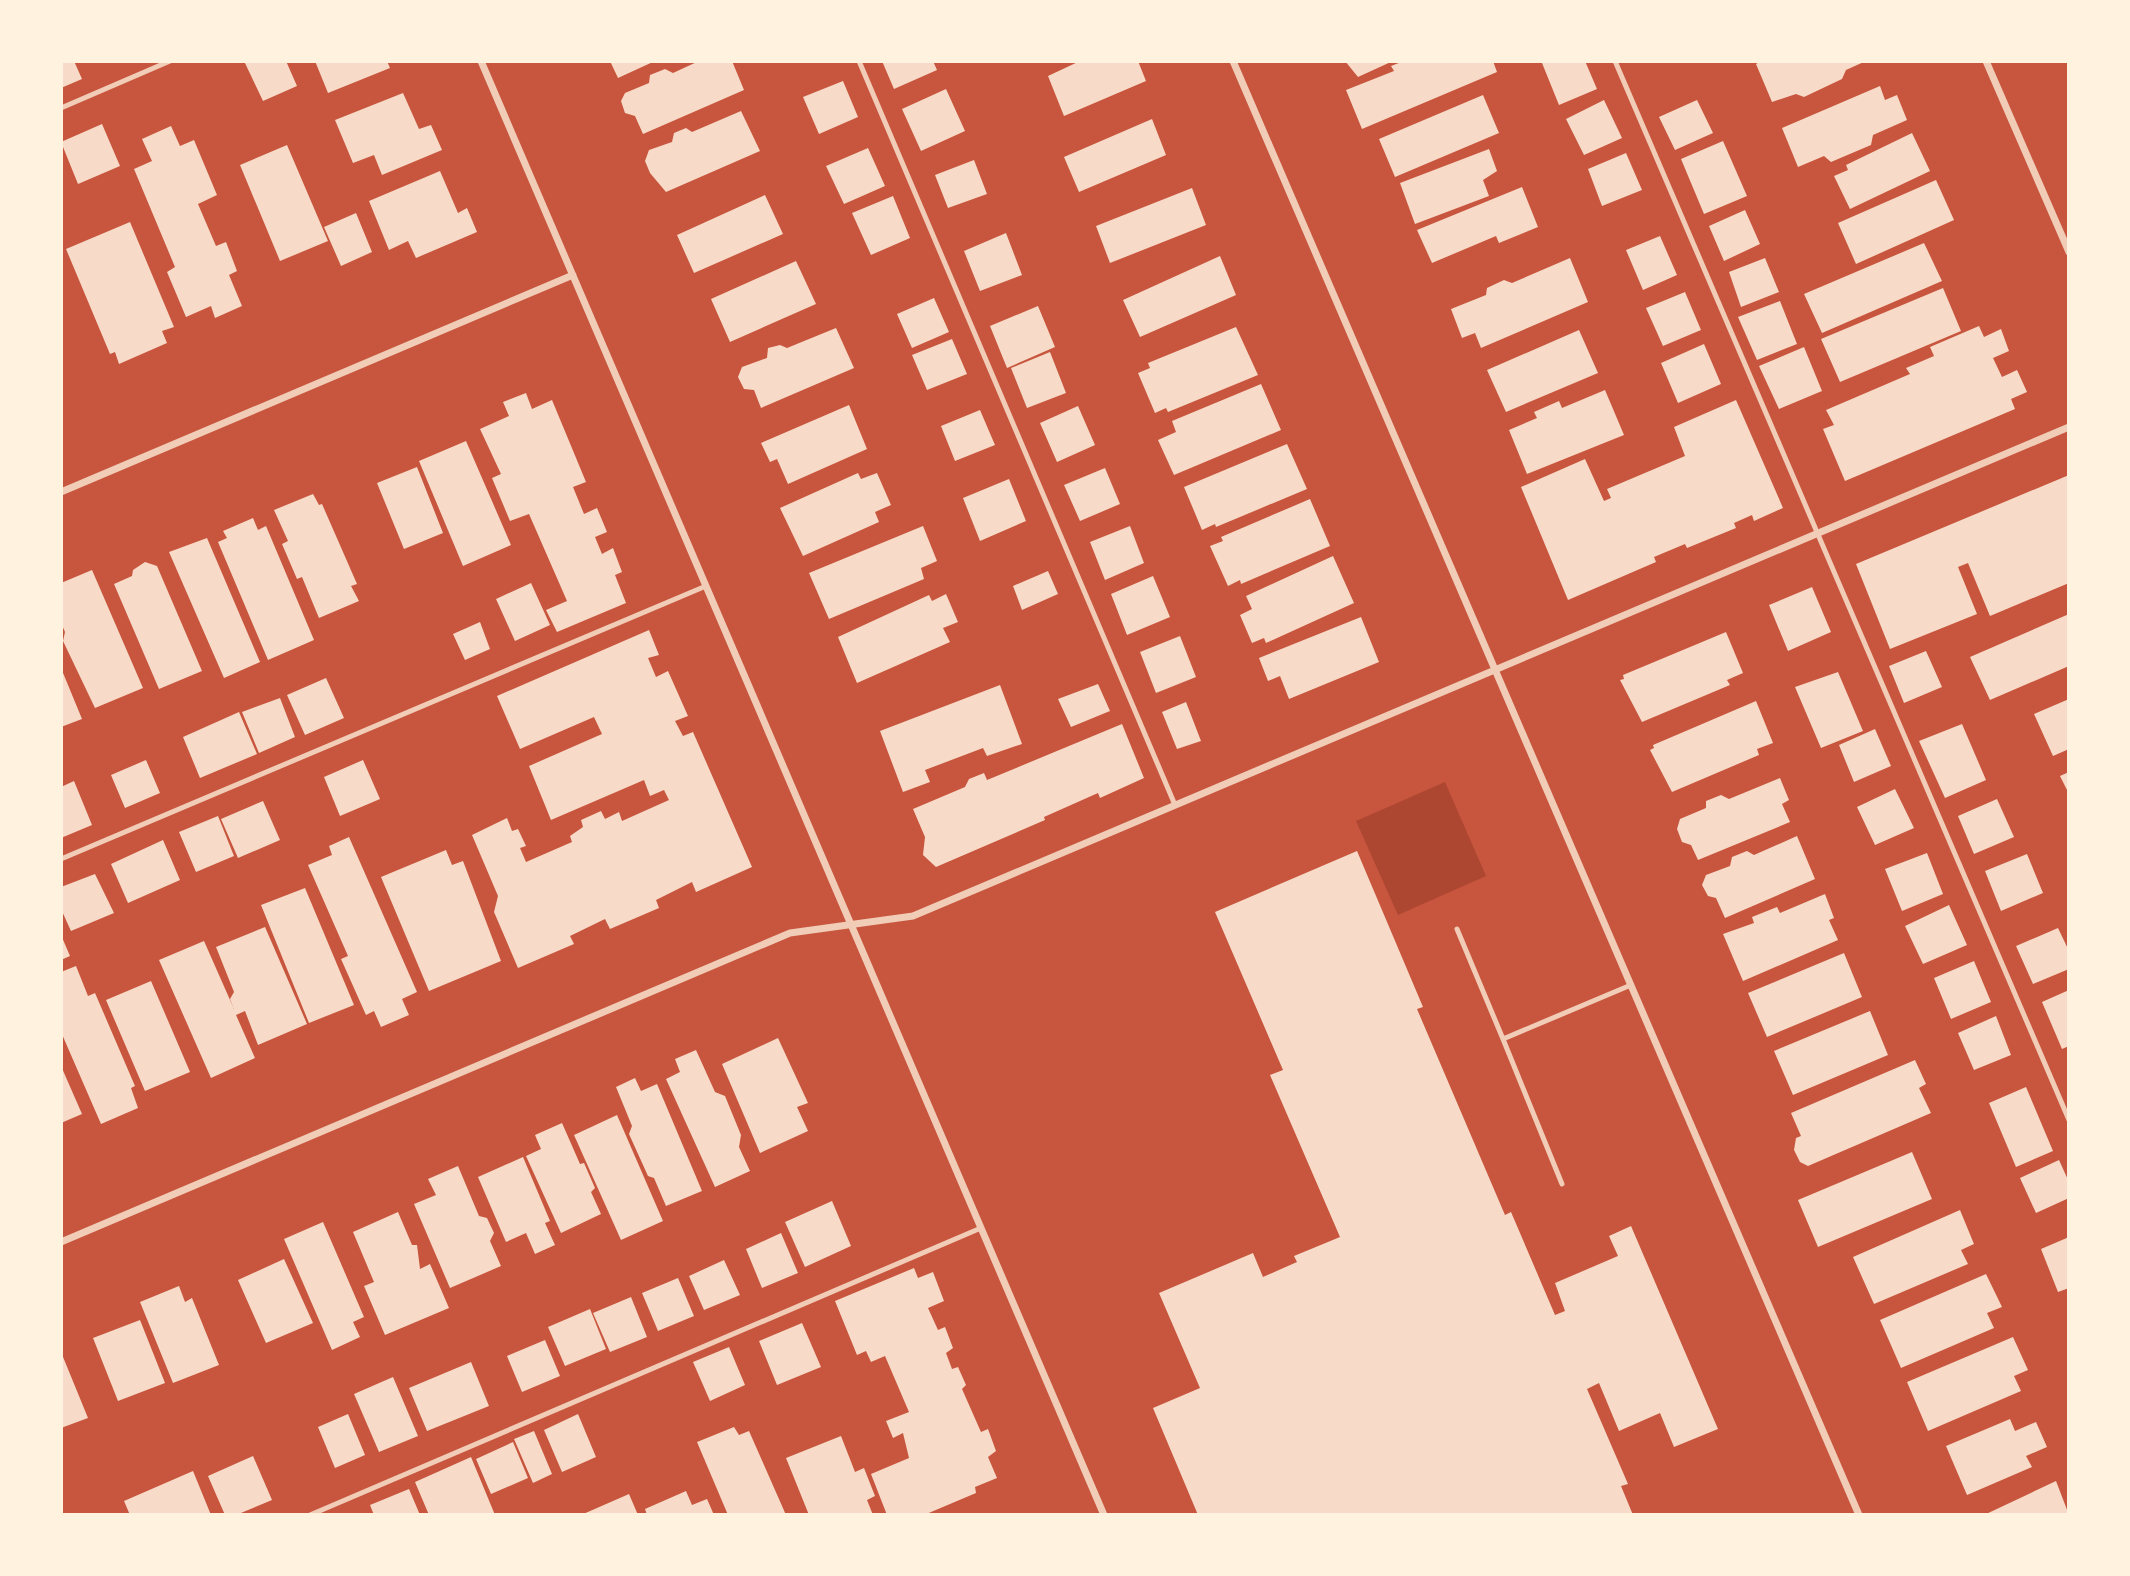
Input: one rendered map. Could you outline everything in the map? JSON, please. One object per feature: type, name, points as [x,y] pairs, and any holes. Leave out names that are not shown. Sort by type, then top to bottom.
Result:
[{"type":"street","points":[[481,61],[1104,1515]]},
{"type":"street","points":[[1233,61],[1859,1515]]},
{"type":"street","points":[[1986,61],[2069,252]]},
{"type":"street","points":[[61,492],[573,275]]},
{"type":"street","points":[[61,1242],[790,933],[913,916],[2069,427]]},
{"type":"lane","points":[[61,108],[170,61]]},
{"type":"lane","points":[[859,61],[1175,806]]},
{"type":"lane","points":[[1615,61],[2069,1120]]},
{"type":"lane","points":[[61,859],[706,586]]},
{"type":"lane","points":[[1457,929],[1562,1184]]},
{"type":"lane","points":[[1503,1039],[1631,985]]},
{"type":"lane","points":[[310,1515],[981,1228]]},
{"type":"shaded area","points":[[1445,782],[1486,876],[1398,915],[1356,821]]},
{"type":"building","points":[[61,61],[74,61],[82,79],[61,88]]},
{"type":"building","points":[[244,61],[286,61],[297,86],[263,101]]},
{"type":"building","points":[[315,61],[387,61],[390,68],[328,93]]},
{"type":"building","points":[[610,61],[655,61],[618,78]]},
{"type":"building","points":[[699,61],[732,61],[744,90],[643,134],[635,116],[625,113],[621,101],[625,93],[649,83],[650,75],[665,69],[673,73]]},
{"type":"building","points":[[882,61],[933,61],[937,70],[894,89]]},
{"type":"building","points":[[1080,61],[1138,61],[1146,81],[1064,116],[1048,76]]},
{"type":"building","points":[[1345,61],[1393,61],[1358,77]]},
{"type":"building","points":[[1404,61],[1493,61],[1497,72],[1362,129],[1346,90],[1394,71],[1391,66]]},
{"type":"building","points":[[1585,61],[1597,89],[1559,105],[1542,63]]},
{"type":"building","points":[[1761,61],[1866,61],[1846,70],[1842,79],[1804,97],[1796,94],[1772,102],[1756,64]]},
{"type":"building","points":[[843,81],[858,117],[819,134],[803,97]]},
{"type":"building","points":[[1880,86],[1885,100],[1897,95],[1907,120],[1873,135],[1871,145],[1831,162],[1824,156],[1798,167],[1782,128]]},
{"type":"building","points":[[946,89],[965,131],[921,151],[902,109]]},
{"type":"building","points":[[403,93],[419,129],[431,125],[442,150],[382,175],[374,155],[353,163],[335,120]]},
{"type":"building","points":[[1483,95],[1499,133],[1395,177],[1379,139]]},
{"type":"building","points":[[1604,100],[1622,138],[1584,155],[1566,119]]},
{"type":"building","points":[[1697,100],[1713,133],[1675,150],[1659,117]]},
{"type":"building","points":[[741,111],[760,151],[666,192],[650,173],[645,161],[649,150],[672,142],[674,133],[686,128],[692,132]]},
{"type":"building","points":[[1152,119],[1166,155],[1079,192],[1064,157]]},
{"type":"building","points":[[102,124],[120,166],[78,184],[61,142]]},
{"type":"building","points":[[171,126],[180,146],[194,140],[217,195],[198,204],[216,246],[226,242],[237,271],[229,275],[242,306],[215,318],[211,306],[186,317],[167,272],[175,267],[134,169],[152,161],[142,139]]},
{"type":"building","points":[[1912,133],[1930,171],[1850,209],[1834,176],[1848,170],[1846,165]]},
{"type":"building","points":[[1723,141],[1747,196],[1704,214],[1681,159]]},
{"type":"building","points":[[287,145],[328,241],[280,261],[240,165]]},
{"type":"building","points":[[868,148],[885,186],[844,204],[826,166]]},
{"type":"building","points":[[1489,149],[1497,171],[1483,180],[1489,196],[1415,224],[1400,183]]},
{"type":"building","points":[[1626,153],[1642,190],[1602,206],[1588,169]]},
{"type":"building","points":[[974,160],[987,194],[948,208],[935,175]]},
{"type":"building","points":[[440,171],[458,213],[467,208],[477,232],[416,258],[408,241],[389,250],[369,201]]},
{"type":"building","points":[[1936,180],[1954,220],[1856,264],[1838,223]]},
{"type":"building","points":[[1522,187],[1538,227],[1499,243],[1496,236],[1432,263],[1417,230]]},
{"type":"building","points":[[1192,188],[1206,225],[1110,263],[1096,226]]},
{"type":"building","points":[[765,195],[783,234],[694,273],[677,235]]},
{"type":"building","points":[[893,196],[910,238],[871,255],[852,213]]},
{"type":"building","points":[[1745,210],[1760,244],[1724,261],[1709,226]]},
{"type":"building","points":[[356,213],[372,252],[341,266],[324,227]]},
{"type":"building","points":[[130,222],[174,327],[162,331],[167,343],[119,364],[115,352],[110,354],[66,249]]},
{"type":"building","points":[[1006,233],[1022,275],[980,291],[964,251]]},
{"type":"building","points":[[1660,236],[1677,275],[1643,290],[1626,250]]},
{"type":"building","points":[[1924,243],[1942,281],[1822,333],[1804,294]]},
{"type":"building","points":[[1220,256],[1236,295],[1140,337],[1123,300]]},
{"type":"building","points":[[1570,258],[1588,302],[1481,348],[1475,333],[1462,338],[1451,309],[1486,295],[1487,288],[1504,280],[1512,283]]},
{"type":"building","points":[[1765,258],[1779,292],[1741,307],[1729,272]]},
{"type":"building","points":[[796,261],[816,304],[730,342],[711,299]]},
{"type":"building","points":[[1943,288],[1961,331],[1840,382],[1821,339]]},
{"type":"building","points":[[1685,292],[1701,330],[1663,346],[1646,308]]},
{"type":"building","points":[[934,298],[949,332],[912,348],[897,314]]},
{"type":"building","points":[[1780,301],[1797,344],[1757,360],[1738,317]]},
{"type":"building","points":[[1038,306],[1055,347],[1007,368],[990,326]]},
{"type":"building","points":[[1979,326],[1984,337],[2001,329],[2009,351],[1993,358],[2002,377],[2017,370],[2027,392],[2011,399],[2015,409],[1845,481],[1823,429],[1834,425],[1826,410],[1910,374],[1906,368],[1934,356],[1930,347]]},
{"type":"building","points":[[1236,327],[1258,375],[1168,412],[1166,408],[1155,413],[1138,373],[1150,368],[1148,363]]},
{"type":"building","points":[[836,328],[854,368],[761,408],[754,390],[744,389],[738,377],[742,367],[767,358],[768,348],[780,345],[787,348]]},
{"type":"building","points":[[1579,330],[1598,373],[1506,412],[1487,370]]},
{"type":"building","points":[[952,339],[967,374],[927,390],[912,355]]},
{"type":"building","points":[[1704,344],[1721,384],[1678,403],[1661,363]]},
{"type":"building","points":[[1804,347],[1822,391],[1779,409],[1759,366]]},
{"type":"building","points":[[1050,352],[1066,393],[1027,408],[1011,368]]},
{"type":"building","points":[[1261,384],[1281,430],[1174,475],[1158,440],[1176,432],[1172,421]]},
{"type":"building","points":[[1605,390],[1624,435],[1527,474],[1509,430],[1537,418],[1534,412],[1559,401],[1562,408]]},
{"type":"building","points":[[526,393],[532,409],[552,400],[586,482],[573,487],[584,514],[597,508],[607,532],[595,537],[602,554],[613,548],[622,572],[615,575],[626,603],[557,632],[546,610],[567,601],[529,514],[510,521],[492,478],[501,474],[480,429],[509,416],[503,402]]},
{"type":"building","points":[[1736,400],[1783,508],[1754,521],[1752,515],[1734,523],[1736,528],[1687,548],[1685,544],[1654,557],[1656,562],[1568,600],[1521,487],[1585,459],[1604,501],[1611,498],[1607,489],[1685,456],[1674,427]]},
{"type":"building","points":[[849,405],[867,449],[788,484],[777,459],[770,462],[761,443]]},
{"type":"building","points":[[1078,406],[1095,445],[1057,462],[1040,423]]},
{"type":"building","points":[[980,410],[995,445],[955,461],[941,426]]},
{"type":"building","points":[[466,441],[511,545],[463,566],[419,461]]},
{"type":"building","points":[[1287,444],[1307,489],[1216,527],[1215,524],[1202,530],[1184,487]]},
{"type":"building","points":[[417,467],[443,533],[404,549],[377,483]]},
{"type":"building","points":[[1105,468],[1120,504],[1080,521],[1064,485]]},
{"type":"building","points":[[858,473],[861,479],[877,473],[891,505],[875,512],[879,522],[803,556],[780,508]]},
{"type":"building","points":[[2069,475],[2069,583],[1990,616],[1968,563],[1958,567],[1977,614],[1890,649],[1856,564]]},
{"type":"building","points":[[1009,479],[1026,521],[980,541],[963,498]]},
{"type":"building","points":[[313,494],[319,505],[322,504],[357,584],[351,586],[359,601],[319,618],[302,577],[297,579],[282,544],[288,541],[274,510]]},
{"type":"building","points":[[1310,499],[1330,546],[1241,584],[1240,580],[1228,586],[1210,546],[1223,541],[1221,537]]},
{"type":"building","points":[[253,518],[258,530],[266,526],[314,640],[268,660],[218,542],[227,538],[223,531]]},
{"type":"building","points":[[923,526],[937,561],[921,568],[924,579],[829,619],[809,573]]},
{"type":"building","points":[[1130,526],[1144,563],[1105,580],[1090,542]]},
{"type":"building","points":[[207,538],[260,662],[224,678],[169,552]]},
{"type":"building","points":[[1333,556],[1354,603],[1266,643],[1264,638],[1252,643],[1240,615],[1252,609],[1246,596]]},
{"type":"building","points":[[145,562],[157,566],[202,671],[159,689],[114,584],[132,576],[133,570]]},
{"type":"building","points":[[92,570],[143,688],[95,708],[63,641],[65,632],[61,623],[61,583]]},
{"type":"building","points":[[1048,571],[1058,594],[1022,610],[1013,586]]},
{"type":"building","points":[[1153,576],[1170,617],[1127,635],[1111,594]]},
{"type":"building","points":[[531,583],[550,625],[515,641],[496,599]]},
{"type":"building","points":[[1812,587],[1831,632],[1788,651],[1769,605]]},
{"type":"building","points":[[946,594],[958,622],[943,628],[950,642],[857,683],[838,637],[929,595],[932,601]]},
{"type":"building","points":[[2069,614],[2069,666],[1990,700],[1970,657]]},
{"type":"building","points":[[1361,617],[1379,662],[1289,699],[1280,676],[1268,681],[1259,658]]},
{"type":"building","points":[[480,622],[490,649],[465,660],[453,634]]},
{"type":"building","points":[[649,630],[659,655],[648,658],[656,677],[668,671],[688,716],[675,721],[683,736],[693,732],[752,867],[696,892],[692,882],[656,900],[659,908],[610,929],[605,919],[570,936],[574,944],[518,968],[494,912],[498,896],[472,835],[507,818],[512,831],[518,829],[526,846],[520,848],[526,862],[572,842],[570,836],[583,827],[581,820],[601,811],[605,819],[619,812],[622,821],[669,800],[664,790],[650,796],[644,780],[551,820],[529,766],[602,734],[594,717],[520,749],[497,696]]},
{"type":"building","points":[[1726,632],[1743,673],[1727,680],[1730,685],[1642,722],[1620,680],[1624,679],[1623,675]]},
{"type":"building","points":[[1180,636],[1196,677],[1156,693],[1140,652]]},
{"type":"building","points":[[1926,651],[1942,687],[1904,703],[1889,666]]},
{"type":"building","points":[[61,668],[82,719],[61,727]]},
{"type":"building","points":[[1838,672],[1863,731],[1821,748],[1795,687]]},
{"type":"building","points":[[326,678],[344,718],[305,735],[287,695]]},
{"type":"building","points":[[1098,684],[1110,711],[1071,727],[1058,699]]},
{"type":"building","points":[[1000,685],[1022,744],[987,756],[983,748],[925,770],[930,782],[903,792],[880,731]]},
{"type":"building","points":[[280,698],[295,737],[259,753],[242,712]]},
{"type":"building","points":[[2069,699],[2069,749],[2053,756],[2034,714]]},
{"type":"building","points":[[1756,701],[1773,743],[1757,749],[1759,755],[1672,792],[1650,750],[1654,748],[1653,745]]},
{"type":"building","points":[[1186,702],[1201,741],[1177,749],[1162,712]]},
{"type":"building","points":[[239,712],[257,754],[200,778],[183,737]]},
{"type":"building","points":[[1122,724],[1144,778],[1100,798],[1098,793],[1044,817],[1045,820],[936,867],[923,855],[925,837],[913,809],[965,787],[969,779],[984,773],[987,780]]},
{"type":"building","points":[[1962,724],[1986,780],[1945,798],[1919,741]]},
{"type":"building","points":[[1875,729],[1891,766],[1854,782],[1839,745]]},
{"type":"building","points":[[146,760],[160,793],[125,808],[111,775]]},
{"type":"building","points":[[363,760],[380,799],[340,816],[324,777]]},
{"type":"building","points":[[2069,772],[2069,794],[2060,776]]},
{"type":"building","points":[[1780,778],[1789,800],[1782,804],[1790,822],[1698,860],[1691,845],[1682,842],[1677,829],[1680,819],[1706,808],[1706,801],[1721,795],[1729,799]]},
{"type":"building","points":[[74,781],[92,825],[61,838],[61,787]]},
{"type":"building","points":[[1895,789],[1914,828],[1875,845],[1857,807]]},
{"type":"building","points":[[1997,799],[2014,837],[1974,854],[1958,816]]},
{"type":"building","points":[[263,801],[280,840],[238,858],[221,819]]},
{"type":"building","points":[[218,816],[234,856],[196,872],[179,832]]},
{"type":"building","points":[[1797,836],[1815,879],[1725,918],[1716,898],[1708,896],[1702,885],[1706,875],[1730,866],[1732,857],[1747,851],[1754,855]]},
{"type":"building","points":[[349,837],[417,992],[402,999],[409,1015],[381,1027],[374,1011],[366,1015],[341,959],[348,956],[308,865],[332,855],[329,846]]},
{"type":"building","points":[[163,840],[180,880],[128,903],[111,864]]},
{"type":"building","points":[[446,850],[452,865],[463,861],[501,961],[429,991],[381,877]]},
{"type":"building","points":[[1357,851],[1423,1007],[1417,1009],[1505,1215],[1511,1212],[1555,1315],[1565,1311],[1555,1283],[1618,1256],[1609,1236],[1631,1226],[1718,1429],[1674,1447],[1660,1413],[1619,1431],[1599,1383],[1587,1389],[1628,1484],[1621,1486],[1633,1515],[1198,1515],[1153,1408],[1200,1388],[1159,1293],[1253,1253],[1263,1277],[1297,1262],[1294,1256],[1340,1237],[1270,1075],[1283,1070],[1215,912]]},
{"type":"building","points":[[1927,853],[1943,894],[1902,911],[1885,869]]},
{"type":"building","points":[[2027,854],[2043,893],[2001,911],[1985,871]]},
{"type":"building","points":[[95,874],[114,913],[71,931],[61,909],[61,887]]},
{"type":"building","points":[[305,888],[354,1005],[309,1023],[261,905]]},
{"type":"building","points":[[1825,894],[1834,918],[1829,920],[1838,940],[1743,981],[1723,934],[1754,923],[1752,917],[1777,907],[1780,913]]},
{"type":"building","points":[[1949,905],[1967,945],[1923,964],[1905,926]]},
{"type":"building","points":[[265,927],[307,1024],[258,1045],[245,1011],[236,1015],[255,1058],[211,1078],[159,960],[204,941],[234,1009],[230,999],[234,992],[216,947]]},
{"type":"building","points":[[2058,928],[2069,951],[2069,969],[2033,984],[2016,946]]},
{"type":"building","points":[[61,935],[70,956],[61,960]]},
{"type":"building","points":[[1844,953],[1862,997],[1767,1037],[1748,993]]},
{"type":"building","points":[[1974,961],[1991,1002],[1951,1019],[1934,978]]},
{"type":"building","points":[[76,966],[88,996],[95,993],[135,1086],[131,1088],[138,1108],[101,1124],[61,1032],[61,972]]},
{"type":"building","points":[[151,981],[190,1072],[145,1091],[106,1000]]},
{"type":"building","points":[[2069,990],[2069,1046],[2062,1049],[2042,1002]]},
{"type":"building","points":[[1870,1011],[1888,1055],[1793,1095],[1774,1051]]},
{"type":"building","points":[[1996,1016],[2011,1055],[1974,1070],[1958,1033]]},
{"type":"building","points":[[778,1038],[808,1103],[797,1107],[808,1131],[760,1153],[722,1064]]},
{"type":"building","points":[[696,1050],[715,1092],[725,1096],[741,1135],[739,1147],[750,1171],[715,1187],[666,1079],[680,1072],[675,1059]]},
{"type":"building","points":[[1915,1060],[1926,1084],[1919,1088],[1931,1113],[1808,1166],[1800,1162],[1794,1150],[1796,1138],[1801,1136],[1791,1113]]},
{"type":"building","points":[[61,1066],[82,1114],[61,1123]]},
{"type":"building","points":[[635,1078],[641,1091],[657,1084],[702,1191],[666,1206],[654,1178],[648,1176],[629,1134],[632,1126],[616,1087]]},
{"type":"building","points":[[2026,1087],[2053,1151],[2016,1167],[1989,1103]]},
{"type":"building","points":[[617,1115],[663,1221],[621,1240],[574,1135]]},
{"type":"building","points":[[562,1123],[580,1164],[584,1163],[595,1188],[591,1192],[601,1214],[561,1233],[526,1156],[541,1149],[535,1135]]},
{"type":"building","points":[[1912,1152],[1932,1199],[1818,1247],[1798,1200]]},
{"type":"building","points":[[523,1157],[550,1221],[545,1223],[555,1245],[535,1254],[526,1233],[506,1242],[478,1177]]},
{"type":"building","points":[[2059,1160],[2069,1182],[2069,1198],[2036,1213],[2020,1178]]},
{"type":"building","points":[[458,1166],[479,1216],[487,1218],[494,1233],[490,1241],[501,1266],[450,1288],[414,1204],[436,1195],[428,1179]]},
{"type":"building","points":[[832,1201],[851,1246],[805,1267],[785,1222]]},
{"type":"building","points":[[1960,1210],[1974,1244],[1961,1250],[1968,1264],[1874,1304],[1853,1257]]},
{"type":"building","points":[[398,1212],[412,1245],[417,1245],[420,1269],[430,1264],[449,1308],[385,1335],[364,1286],[374,1282],[353,1232]]},
{"type":"building","points":[[323,1222],[364,1317],[353,1322],[360,1337],[332,1350],[284,1239]]},
{"type":"building","points":[[781,1233],[798,1273],[762,1288],[746,1249]]},
{"type":"building","points":[[2069,1237],[2069,1288],[2058,1292],[2041,1249]]},
{"type":"building","points":[[284,1259],[313,1323],[266,1343],[238,1280]]},
{"type":"building","points":[[724,1260],[740,1295],[704,1310],[689,1276]]},
{"type":"building","points":[[914,1268],[918,1278],[933,1272],[944,1301],[928,1308],[938,1330],[945,1327],[953,1348],[946,1353],[952,1369],[958,1367],[966,1385],[962,1389],[981,1432],[988,1429],[996,1451],[988,1457],[997,1478],[975,1487],[976,1493],[924,1515],[887,1515],[871,1474],[909,1458],[903,1433],[893,1438],[886,1421],[909,1412],[885,1356],[871,1362],[866,1351],[857,1355],[835,1301]]},
{"type":"building","points":[[1986,1274],[2002,1307],[1987,1313],[1994,1328],[1901,1368],[1880,1320]]},
{"type":"building","points":[[678,1278],[694,1316],[658,1331],[642,1293]]},
{"type":"building","points":[[179,1286],[185,1302],[192,1298],[219,1365],[173,1383],[140,1302]]},
{"type":"building","points":[[631,1297],[647,1337],[610,1352],[593,1313]]},
{"type":"building","points":[[590,1309],[606,1349],[565,1366],[548,1327]]},
{"type":"building","points":[[140,1320],[165,1383],[118,1401],[93,1338]]},
{"type":"building","points":[[802,1323],[821,1367],[777,1385],[759,1341]]},
{"type":"building","points":[[2013,1337],[2028,1370],[2014,1376],[2021,1391],[1928,1431],[1907,1382]]},
{"type":"building","points":[[545,1340],[560,1376],[522,1392],[507,1356]]},
{"type":"building","points":[[729,1347],[745,1385],[710,1401],[693,1362]]},
{"type":"building","points":[[61,1352],[88,1418],[61,1428]]},
{"type":"building","points":[[471,1362],[489,1406],[427,1431],[409,1388]]},
{"type":"building","points":[[393,1377],[418,1436],[379,1452],[354,1394]]},
{"type":"building","points":[[348,1414],[365,1455],[335,1468],[318,1427]]},
{"type":"building","points":[[578,1414],[596,1457],[562,1472],[544,1430]]},
{"type":"building","points":[[2010,1419],[2015,1431],[2036,1422],[2047,1447],[2026,1456],[2032,1467],[1967,1495],[1946,1446]]},
{"type":"building","points":[[734,1427],[739,1435],[749,1431],[786,1515],[728,1515],[697,1442]]},
{"type":"building","points":[[534,1431],[552,1474],[533,1483],[514,1439]]},
{"type":"building","points":[[841,1436],[855,1472],[864,1468],[875,1496],[867,1500],[873,1515],[809,1515],[786,1458]]},
{"type":"building","points":[[513,1442],[528,1478],[491,1494],[476,1459]]},
{"type":"building","points":[[253,1456],[272,1500],[236,1515],[225,1515],[208,1476]]},
{"type":"building","points":[[471,1457],[495,1515],[429,1515],[415,1482]]},
{"type":"building","points":[[193,1471],[211,1515],[130,1515],[124,1501]]},
{"type":"building","points":[[2056,1481],[2069,1515],[1984,1515]]},
{"type":"building","points":[[409,1489],[420,1515],[374,1515],[370,1505]]},
{"type":"building","points":[[686,1491],[692,1505],[707,1499],[714,1515],[647,1515],[645,1509]]},
{"type":"building","points":[[629,1494],[638,1515],[581,1515]]}]
